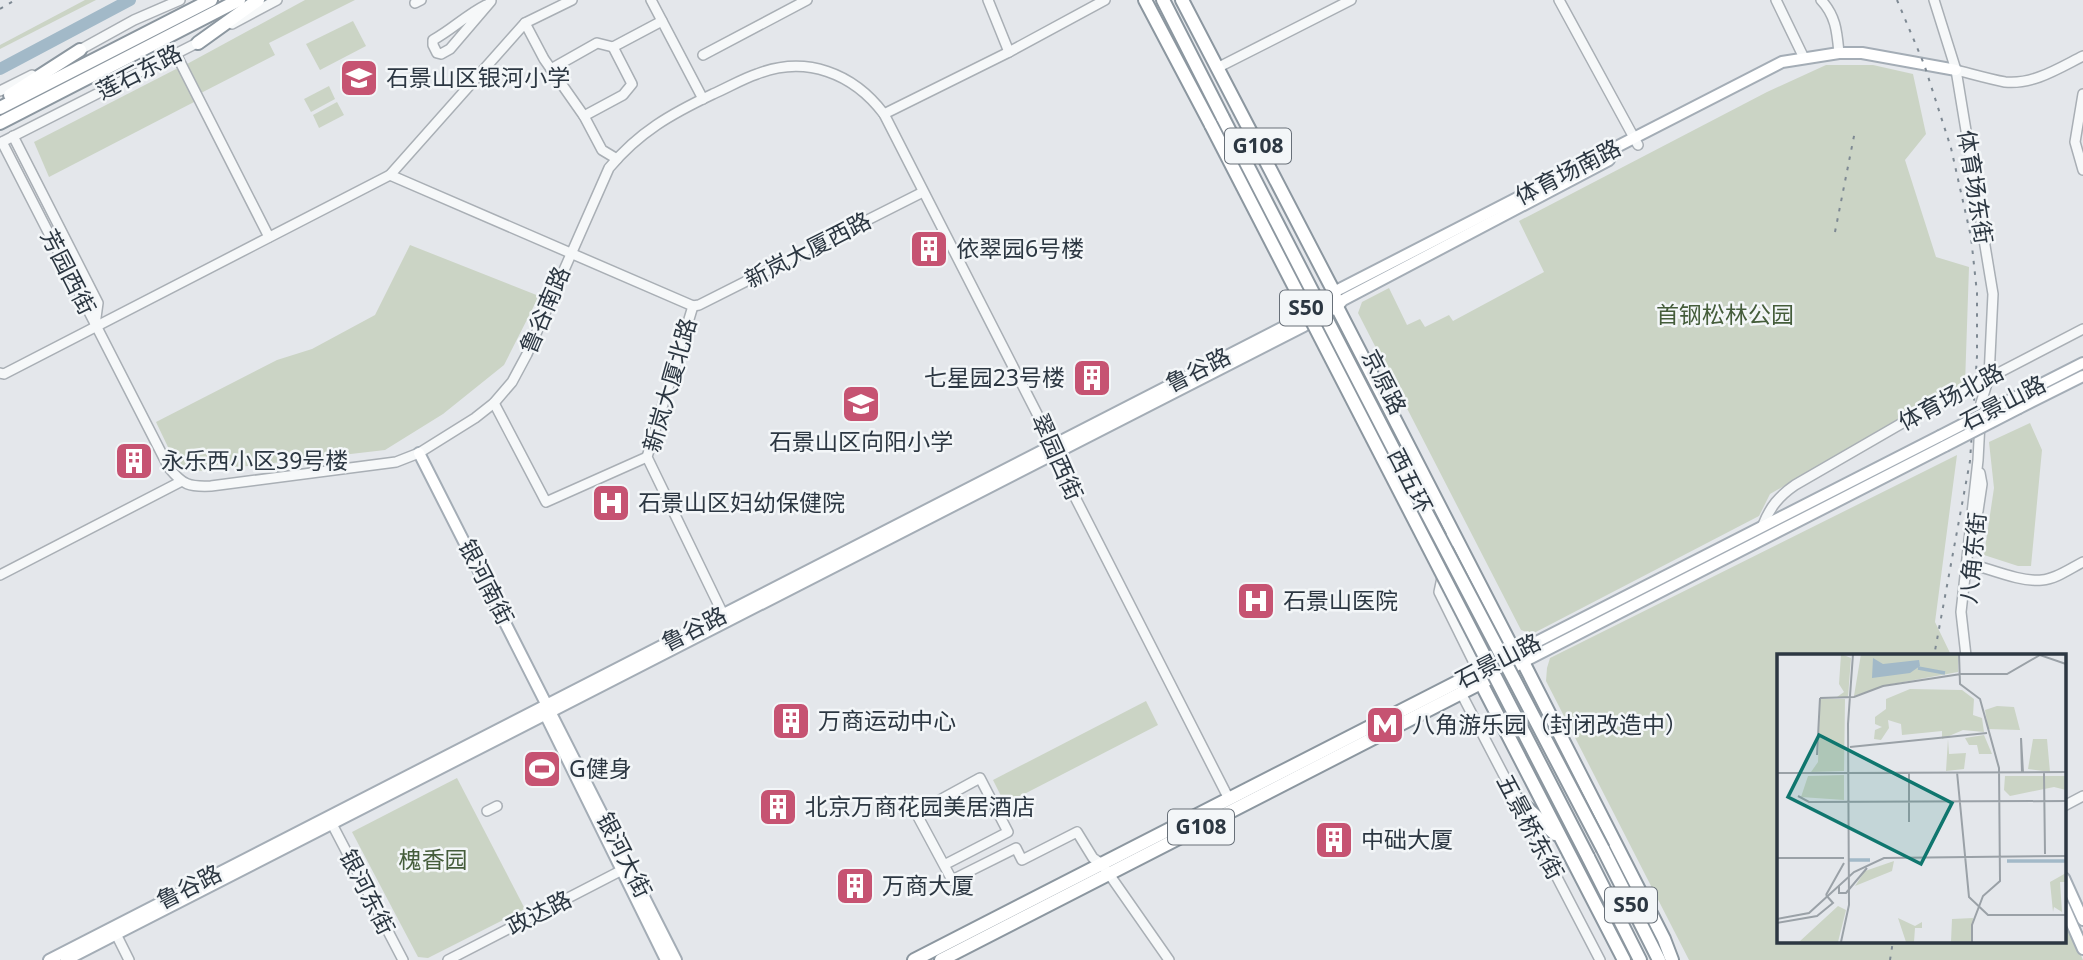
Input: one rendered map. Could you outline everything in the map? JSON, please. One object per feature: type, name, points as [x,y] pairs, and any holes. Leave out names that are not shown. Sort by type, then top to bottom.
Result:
[{"type":"highway","name":"莲石东路","points":[[0,108],[211,0]]},
{"type":"highway","name":"莲石东路","points":[[0,123],[239,0]]},
{"type":"highway","points":[[198,43],[258,0]]},
{"type":"highway","name":"西五环","points":[[1145,0],[1640,960]]},
{"type":"highway","name":"西五环","points":[[1163,0],[1659,960]]},
{"type":"highway","name":"京原路","points":[[1182,0],[1519,655]]},
{"type":"highway","points":[[0,102],[80,50]]},
{"type":"highway","name":"京原路","points":[[1338,300],[1452,531],[1519,655]]},
{"type":"highway","points":[[1519,655],[1664,939],[1672,960]]},
{"type":"highway","name":"石景山路","points":[[941,960],[1230,799],[1480,677],[1519,655]]},
{"type":"highway","points":[[1480,677],[1624,960]]},
{"type":"highway","name":"石景山路","points":[[914,960],[1461,693],[1480,677]]},
{"type":"highway","points":[[1514,796],[1563,841]]},
{"type":"main road","name":"体育场南路","points":[[1338,300],[1636,142],[1804,58],[1862,53],[1956,70]]},
{"type":"main road","name":"鲁谷路","points":[[49,960],[1053,450],[1301,318],[1328,300],[1338,300]]},
{"type":"main road","name":"石景山路","points":[[1519,655],[2016,403],[2083,363]]},
{"type":"main road","name":"石景山路","points":[[2016,403],[2083,376]]},
{"type":"main road","name":"石景山路","points":[[1519,655],[1763,526],[1942,441]]},
{"type":"main road","name":"鲁谷路","points":[[66,960],[332,824],[723,614],[1053,450]]},
{"type":"main road","name":"银河南街","points":[[416,454],[547,709]]},
{"type":"main road","name":"银河大街","points":[[547,709],[626,868],[676,960]]},
{"type":"main road","name":"银河大街","points":[[626,868],[666,960]]},
{"type":"main road","points":[[2066,882],[2083,920]]},
{"type":"main road","points":[[2066,896],[2083,934]]},
{"type":"main road","points":[[2066,911],[2083,949]]},
{"type":"street","name":"莲石东路","points":[[0,91],[134,20],[180,0]]},
{"type":"street","name":"莲石东路","points":[[1,142],[177,54],[277,0]]},
{"type":"street","points":[[0,373],[4,374],[390,175],[526,23],[572,0]]},
{"type":"street","points":[[651,0],[703,99]]},
{"type":"street","points":[[783,0],[788,10]]},
{"type":"street","points":[[703,55],[807,0]]},
{"type":"street","points":[[988,0],[1009,52]]},
{"type":"street","points":[[884,114],[1009,52],[1105,0]]},
{"type":"street","points":[[1217,68],[1351,0]]},
{"type":"street","points":[[1559,0],[1636,142]]},
{"type":"street","points":[[1776,0],[1804,58]]},
{"type":"street","points":[[1821,0],[1833,15],[1839,53]]},
{"type":"street","name":"体育场东街","points":[[1934,0],[1956,70],[1993,294],[1989,377]]},
{"type":"street","points":[[490,2],[450,49],[441,54],[437,53],[433,40],[455,28],[468,14],[490,2]]},
{"type":"street","points":[[551,69],[597,43],[612,47],[662,21]]},
{"type":"street","points":[[526,23],[551,69],[584,116],[602,150],[617,159]]},
{"type":"street","points":[[584,116],[623,95],[632,84],[612,47]]},
{"type":"street","points":[[177,54],[269,237]]},
{"type":"street","name":"体育场南路","points":[[1956,70],[2007,82],[2031,80],[2083,56]]},
{"type":"street","name":"鲁谷南路","points":[[180,482],[193,487],[211,486],[396,463],[475,418],[494,403],[519,369],[609,168],[645,131],[703,99],[757,74],[780,68],[817,68],[853,83],[874,101],[884,114]]},
{"type":"street","points":[[2083,94],[2075,142],[2083,170]]},
{"type":"street","name":"翠园西街","points":[[884,114],[1230,799]]},
{"type":"street","name":"芳园西街","points":[[12,136],[98,303],[95,326]]},
{"type":"street","name":"芳园西街","points":[[1,142],[95,326]]},
{"type":"street","points":[[390,175],[693,306]]},
{"type":"street","name":"新岚大厦西路","points":[[693,306],[923,192]]},
{"type":"street","name":"新岚大厦北路","points":[[693,306],[646,457],[723,614]]},
{"type":"street","points":[[0,575],[180,482],[169,468],[95,326]]},
{"type":"street","name":"体育场北路","points":[[1763,526],[1779,496],[1795,485],[1904,422],[2083,329]]},
{"type":"street","name":"八角东街","points":[[1968,654],[1961,612],[1978,460],[1981,403],[1989,377]]},
{"type":"street","points":[[494,403],[546,502],[646,457]]},
{"type":"street","name":"八角东街","points":[[1968,654],[1967,610],[1982,484],[1978,460]]},
{"type":"street","points":[[1452,531],[1439,592],[1480,677]]},
{"type":"street","points":[[1971,564],[2019,577],[2042,580],[2083,562]]},
{"type":"street","name":"五景桥东街","points":[[1461,693],[1600,960]]},
{"type":"street","points":[[944,865],[1009,832],[980,778],[916,813],[952,880],[1016,848],[1022,860],[1077,832],[1093,858],[1105,869],[1169,960]]},
{"type":"street","points":[[2066,805],[2083,796]]},
{"type":"street","points":[[487,811],[497,806]]},
{"type":"street","name":"银河东街","points":[[332,824],[403,960]]},
{"type":"street","name":"政达路","points":[[448,960],[626,868]]},
{"type":"street","points":[[116,934],[130,960]]},
{"type":"green space","points":[[85,0],[96,0],[0,49],[0,45]]},
{"type":"green space","points":[[305,0],[355,0],[269,43],[275,55],[201,93],[187,64]]},
{"type":"green space","points":[[353,21],[366,46],[320,70],[306,44]]},
{"type":"green space","name":"首钢松林公园","points":[[1826,65],[1873,65],[1913,74],[1926,134],[1905,160],[1936,257],[1969,267],[1965,384],[1770,494],[1759,516],[1532,634],[1521,630],[1358,313],[1362,302],[1389,288],[1407,325],[1420,319],[1425,327],[1449,315],[1453,321],[1544,272],[1519,221],[1767,92]]},
{"type":"green space","points":[[178,68],[196,101],[49,177],[34,142]]},
{"type":"green space","points":[[329,86],[335,99],[311,112],[304,99]]},
{"type":"green space","points":[[337,102],[344,115],[319,128],[313,115]]},
{"type":"green space","points":[[410,245],[539,296],[504,365],[443,414],[385,450],[205,471],[179,470],[156,422],[277,360],[312,349],[375,315]]},
{"type":"green space","points":[[2030,423],[2042,450],[2031,566],[2018,566],[1984,555],[1994,488],[1989,442]]},
{"type":"green space","points":[[1957,455],[1935,622],[1951,654],[1777,654],[1777,942],[2066,942],[2066,920],[2083,960],[1689,960],[1546,681],[1550,658]]},
{"type":"green space","points":[[1146,701],[1158,725],[1005,804],[993,780]]},
{"type":"green space","name":"槐香园","points":[[457,778],[525,909],[428,958],[418,957],[352,832]]},
{"type":"waterway","points":[[0,69],[130,0]]},
{"type":"railway","points":[[0,9],[15,0]]},
{"type":"railway","points":[[1897,0],[1924,64],[1951,148],[1971,237],[1977,293],[1977,356],[1970,461],[1934,654]]},
{"type":"railway","points":[[1835,232],[1855,131]]},
{"type":"railway","points":[[1890,960],[1893,942]]},
{"type":"place","name":"石景山区银河小学","points":[[359,78]]},
{"type":"place","name":"依翠园6号楼","points":[[929,249]]},
{"type":"place","name":"七星园23号楼","points":[[1092,378]]},
{"type":"place","name":"石景山区向阳小学","points":[[861,404]]},
{"type":"place","name":"永乐西小区39号楼","points":[[134,461]]},
{"type":"place","name":"石景山区妇幼保健院","points":[[611,503]]},
{"type":"place","name":"石景山医院","points":[[1256,601]]},
{"type":"place","name":"万商运动中心","points":[[791,721]]},
{"type":"place","name":"八角游乐园（封闭改造中）","points":[[1385,725]]},
{"type":"place","name":"G健身","points":[[542,769]]},
{"type":"place","name":"北京万商花园美居酒店","points":[[778,807]]},
{"type":"place","name":"中础大厦","points":[[1334,840]]},
{"type":"place","name":"万商大厦","points":[[855,886]]}]
